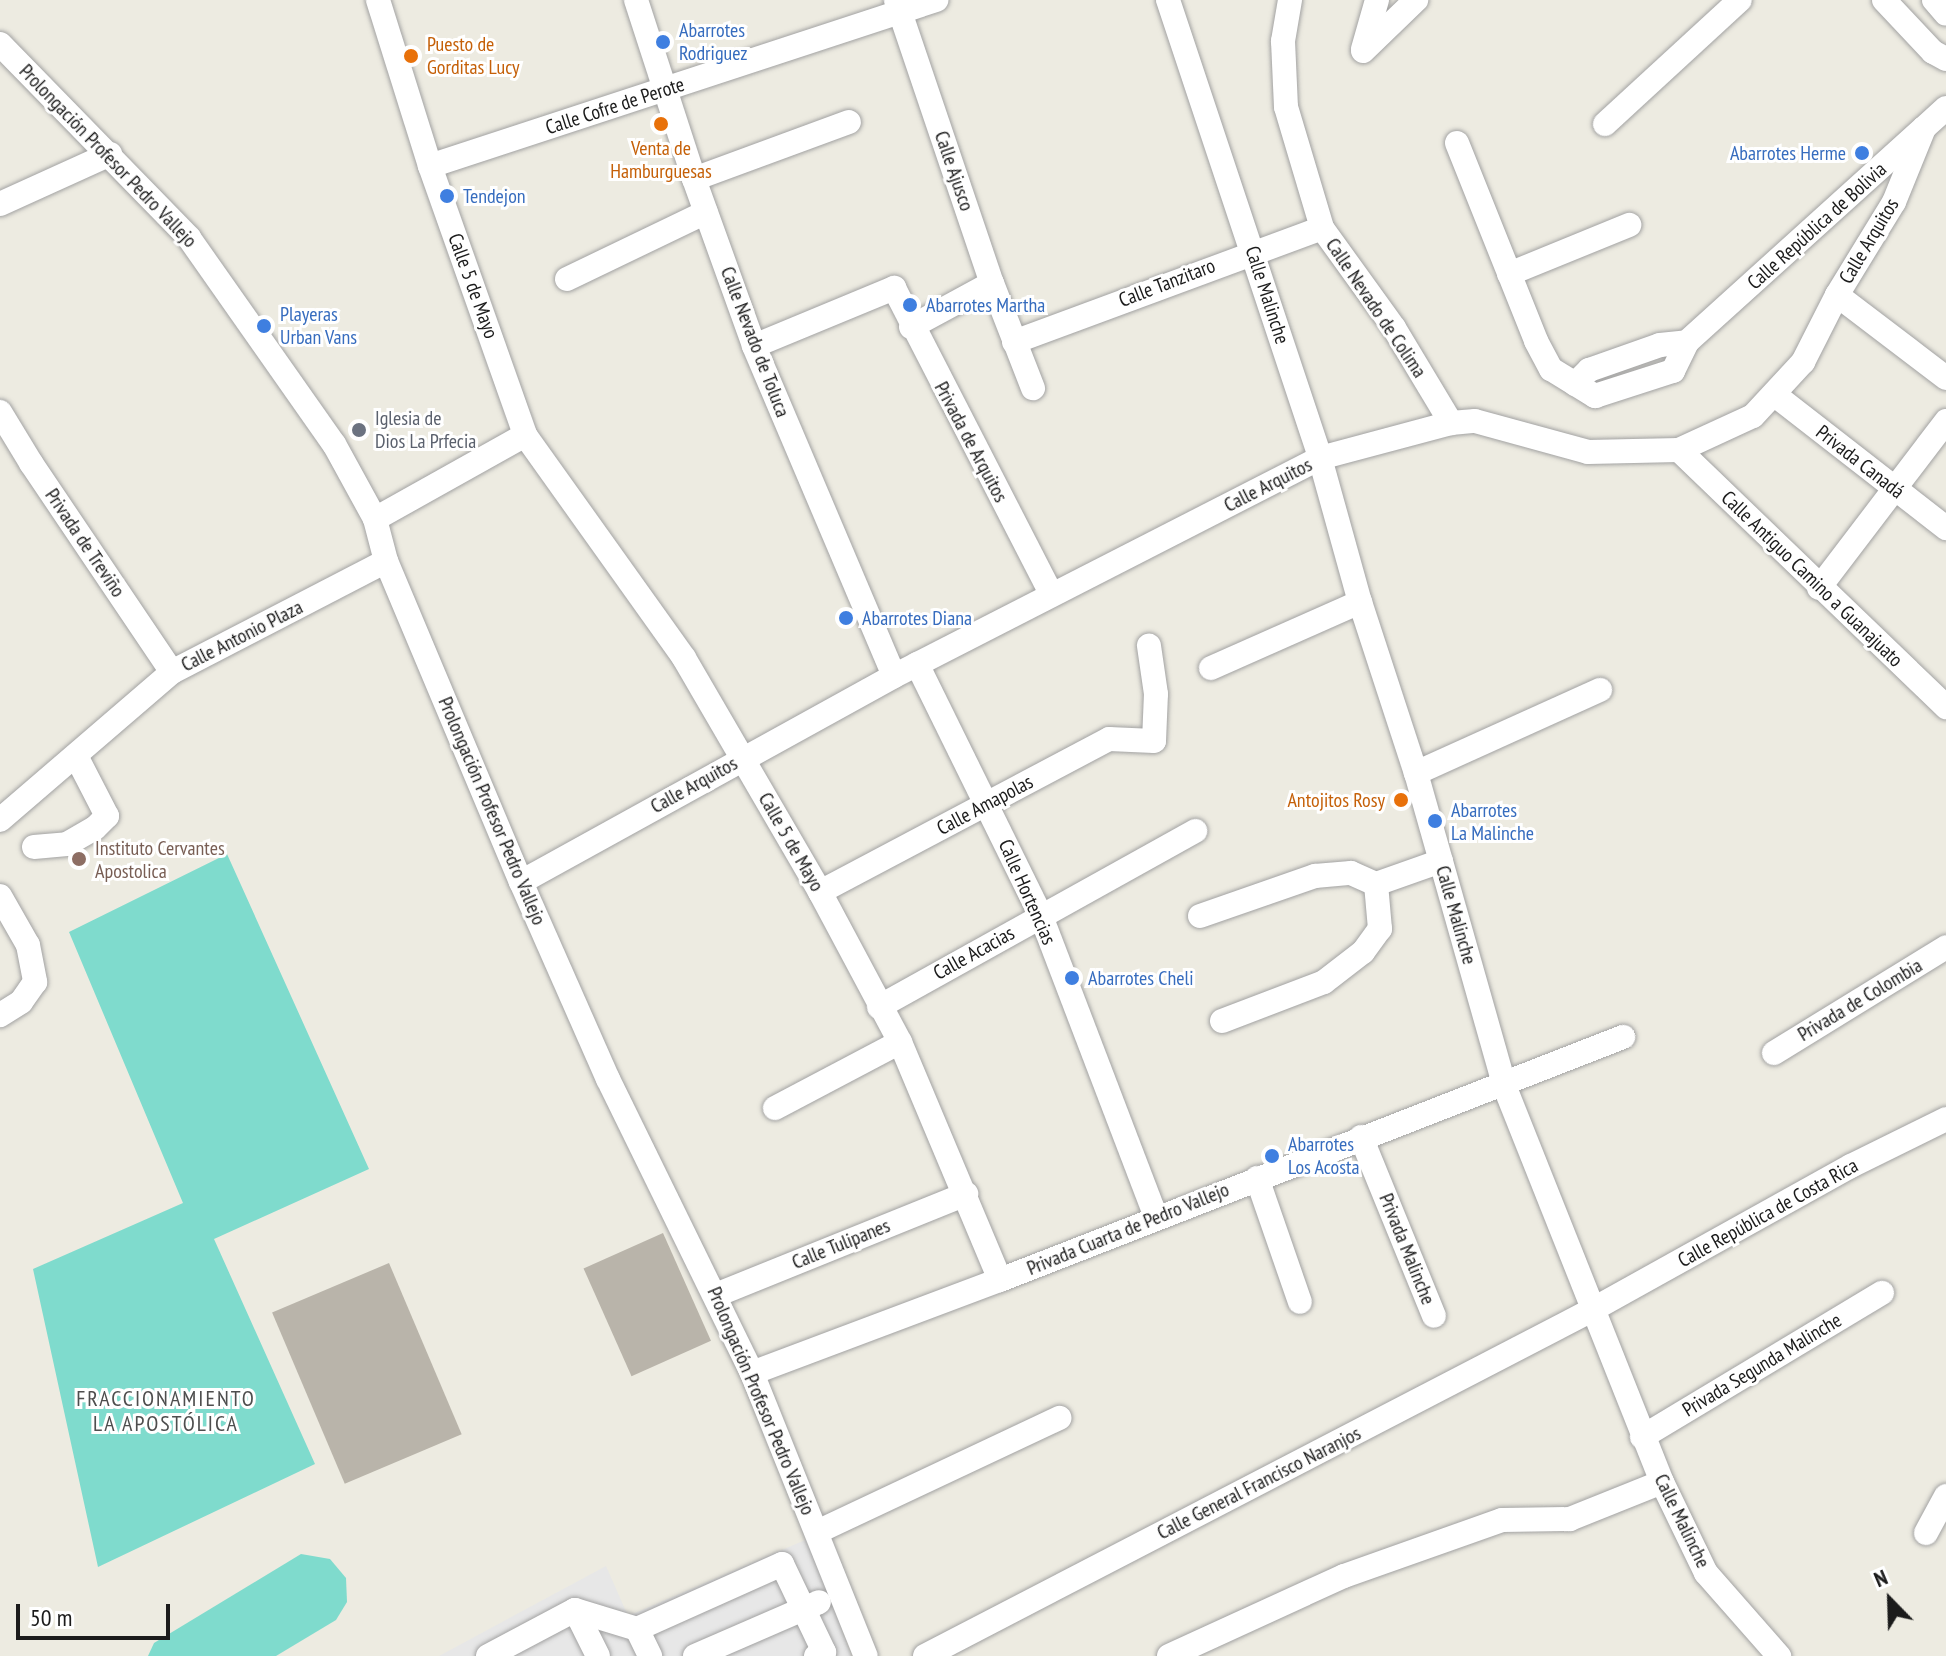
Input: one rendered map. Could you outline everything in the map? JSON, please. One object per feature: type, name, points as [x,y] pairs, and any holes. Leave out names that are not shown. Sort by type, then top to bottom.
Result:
[{"type":"street","name":"Calle 5 de Mayo","points":[[378,0],[430,166],[525,435],[684,658],[820,892],[900,1042],[1000,1280]]},
{"type":"street","name":"Calle Nevado de Toluca","points":[[636,0],[694,179],[754,346],[894,676]]},
{"type":"street","name":"Calle Cofre de Perote","points":[[430,166],[665,90],[898,6],[936,0]]},
{"type":"street","name":"Calle Malinche","points":[[1168,0],[1320,458],[1360,602],[1416,773],[1504,1085],[1662,1482],[1706,1573],[1779,1656]]},
{"type":"street","name":"Calle Nevado de Colima","points":[[1290,0],[1283,41],[1286,107],[1322,228],[1394,328],[1451,423]]},
{"type":"street","points":[[1377,0],[1363,51],[1416,0]]},
{"type":"street","points":[[1605,124],[1740,0]]},
{"type":"street","points":[[1884,0],[1933,52],[1946,59]]},
{"type":"street","points":[[1934,0],[1946,14]]},
{"type":"street","name":"Calle Ajusco","points":[[898,6],[992,283],[1033,388]]},
{"type":"street","name":"Prolongación Profesor Pedro Vallejo","points":[[0,44],[189,238],[334,444],[375,519],[386,561],[521,882],[608,1079],[752,1373],[866,1656]]},
{"type":"street","name":"Calle República de Bolivia","points":[[1509,274],[1551,369],[1575,384],[1589,370],[1660,345],[1687,342],[1946,108]]},
{"type":"street","points":[[694,179],[849,122]]},
{"type":"street","name":"Calle Arquitos","points":[[521,882],[894,676],[1320,458],[1451,423],[1475,421],[1588,452],[1679,450],[1753,416],[1803,362],[1837,295],[1894,202],[1924,128]]},
{"type":"street","points":[[1457,143],[1509,274],[1629,225]]},
{"type":"street","points":[[0,204],[110,154]]},
{"type":"street","points":[[567,279],[706,212]]},
{"type":"street","name":"Calle Tanzitaro","points":[[1014,342],[1253,250],[1322,228]]},
{"type":"street","points":[[911,327],[992,283]]},
{"type":"street","name":"Privada de Arquitos","points":[[754,346],[894,288],[911,327],[1051,594]]},
{"type":"street","points":[[1837,295],[1946,378]]},
{"type":"street","name":"Privada Canadá","points":[[1775,395],[1946,528]]},
{"type":"street","name":"Privada de Treviño","points":[[0,412],[172,672]]},
{"type":"street","points":[[1819,588],[1946,421]]},
{"type":"street","points":[[375,519],[525,435]]},
{"type":"street","name":"Calle Antiguo Camino a Guanajuato","points":[[1679,450],[1946,707]]},
{"type":"street","name":"Calle Antonio Plaza","points":[[0,820],[172,672],[386,561]]},
{"type":"street","points":[[1211,668],[1360,602]]},
{"type":"street","name":"Calle Amapolas","points":[[820,892],[1109,739],[1154,741],[1156,694],[1149,646]]},
{"type":"street","name":"Calle Hortencias","points":[[917,664],[1041,916],[1156,1217]]},
{"type":"street","points":[[1416,773],[1600,690]]},
{"type":"street","points":[[34,847],[67,844],[95,828],[107,816],[76,756]]},
{"type":"street","name":"Calle Acacias","points":[[879,1007],[1195,831]]},
{"type":"street","points":[[1200,916],[1315,876],[1351,873],[1376,884],[1441,861]]},
{"type":"street","points":[[1222,1021],[1324,982],[1363,952],[1380,929],[1376,884]]},
{"type":"street","points":[[0,896],[28,945],[35,982],[21,1002],[0,1015]]},
{"type":"street","name":"Privada de Colombia","points":[[1774,1053],[1946,947]]},
{"type":"street","name":"Privada Cuarta de Pedro Vallejo","points":[[752,1373],[1000,1280],[1623,1037]]},
{"type":"street","points":[[775,1108],[900,1042]]},
{"type":"street","name":"Calle República de Costa Rica","points":[[1592,1310],[1851,1166],[1946,1119]]},
{"type":"street","name":"Privada Malinche","points":[[1361,1137],[1434,1316]]},
{"type":"street","points":[[1257,1178],[1300,1302]]},
{"type":"street","name":"Calle Tulipanes","points":[[716,1295],[966,1194]]},
{"type":"street","name":"Privada Segunda Malinche","points":[[1642,1437],[1882,1293]]},
{"type":"street","name":"Calle General Francisco Naranjos","points":[[925,1656],[1592,1310]]},
{"type":"street","points":[[817,1532],[1059,1418]]},
{"type":"street","points":[[1169,1656],[1344,1576],[1473,1530],[1502,1520],[1570,1519],[1662,1482]]},
{"type":"street","points":[[1926,1533],[1946,1496]]},
{"type":"street","points":[[488,1656],[575,1610],[637,1629],[782,1564],[806,1608],[824,1652],[816,1656]]},
{"type":"street","points":[[695,1656],[839,1593]]},
{"type":"street","points":[[575,1610],[598,1656]]},
{"type":"street","points":[[637,1629],[650,1656]]},
{"type":"shaded area","points":[[227,854],[369,1169],[214,1239],[315,1464],[98,1567],[33,1269],[183,1203],[69,932]]},
{"type":"shaded area","points":[[810,1538],[851,1656],[439,1656],[606,1566],[628,1616]]},
{"type":"shaded area","points":[[301,1554],[330,1559],[346,1578],[347,1602],[336,1620],[276,1656],[148,1656],[154,1643]]},
{"type":"building","points":[[663,1233],[711,1341],[632,1376],[584,1268]]},
{"type":"building","points":[[389,1263],[462,1434],[345,1484],[272,1313]]},
{"type":"place","name":"Abarrotes Rodriguez","points":[[663,42]]},
{"type":"place","name":"Puesto de Gorditas Lucy","points":[[411,56]]},
{"type":"place","name":"Venta de Hamburguesas","points":[[661,124]]},
{"type":"place","name":"Abarrotes Herme","points":[[1862,153]]},
{"type":"place","name":"Tendejon","points":[[447,196]]},
{"type":"place","name":"Abarrotes Martha","points":[[910,305]]},
{"type":"place","name":"Playeras Urban Vans","points":[[264,326]]},
{"type":"place","name":"Iglesia de Dios La Prfecia","points":[[359,430]]},
{"type":"place","name":"Abarrotes Diana","points":[[846,618]]},
{"type":"place","name":"Antojitos Rosy","points":[[1401,800]]},
{"type":"place","name":"Abarrotes La Malinche","points":[[1435,821]]},
{"type":"place","name":"Instituto Cervantes Apostolica","points":[[79,859]]},
{"type":"place","name":"Abarrotes Cheli","points":[[1072,978]]},
{"type":"place","name":"Abarrotes Los Acosta","points":[[1272,1156]]},
{"type":"district","name":"FRACCIONAMIENTO LA APOSTÓLICA","points":[[166,1410]]}]
